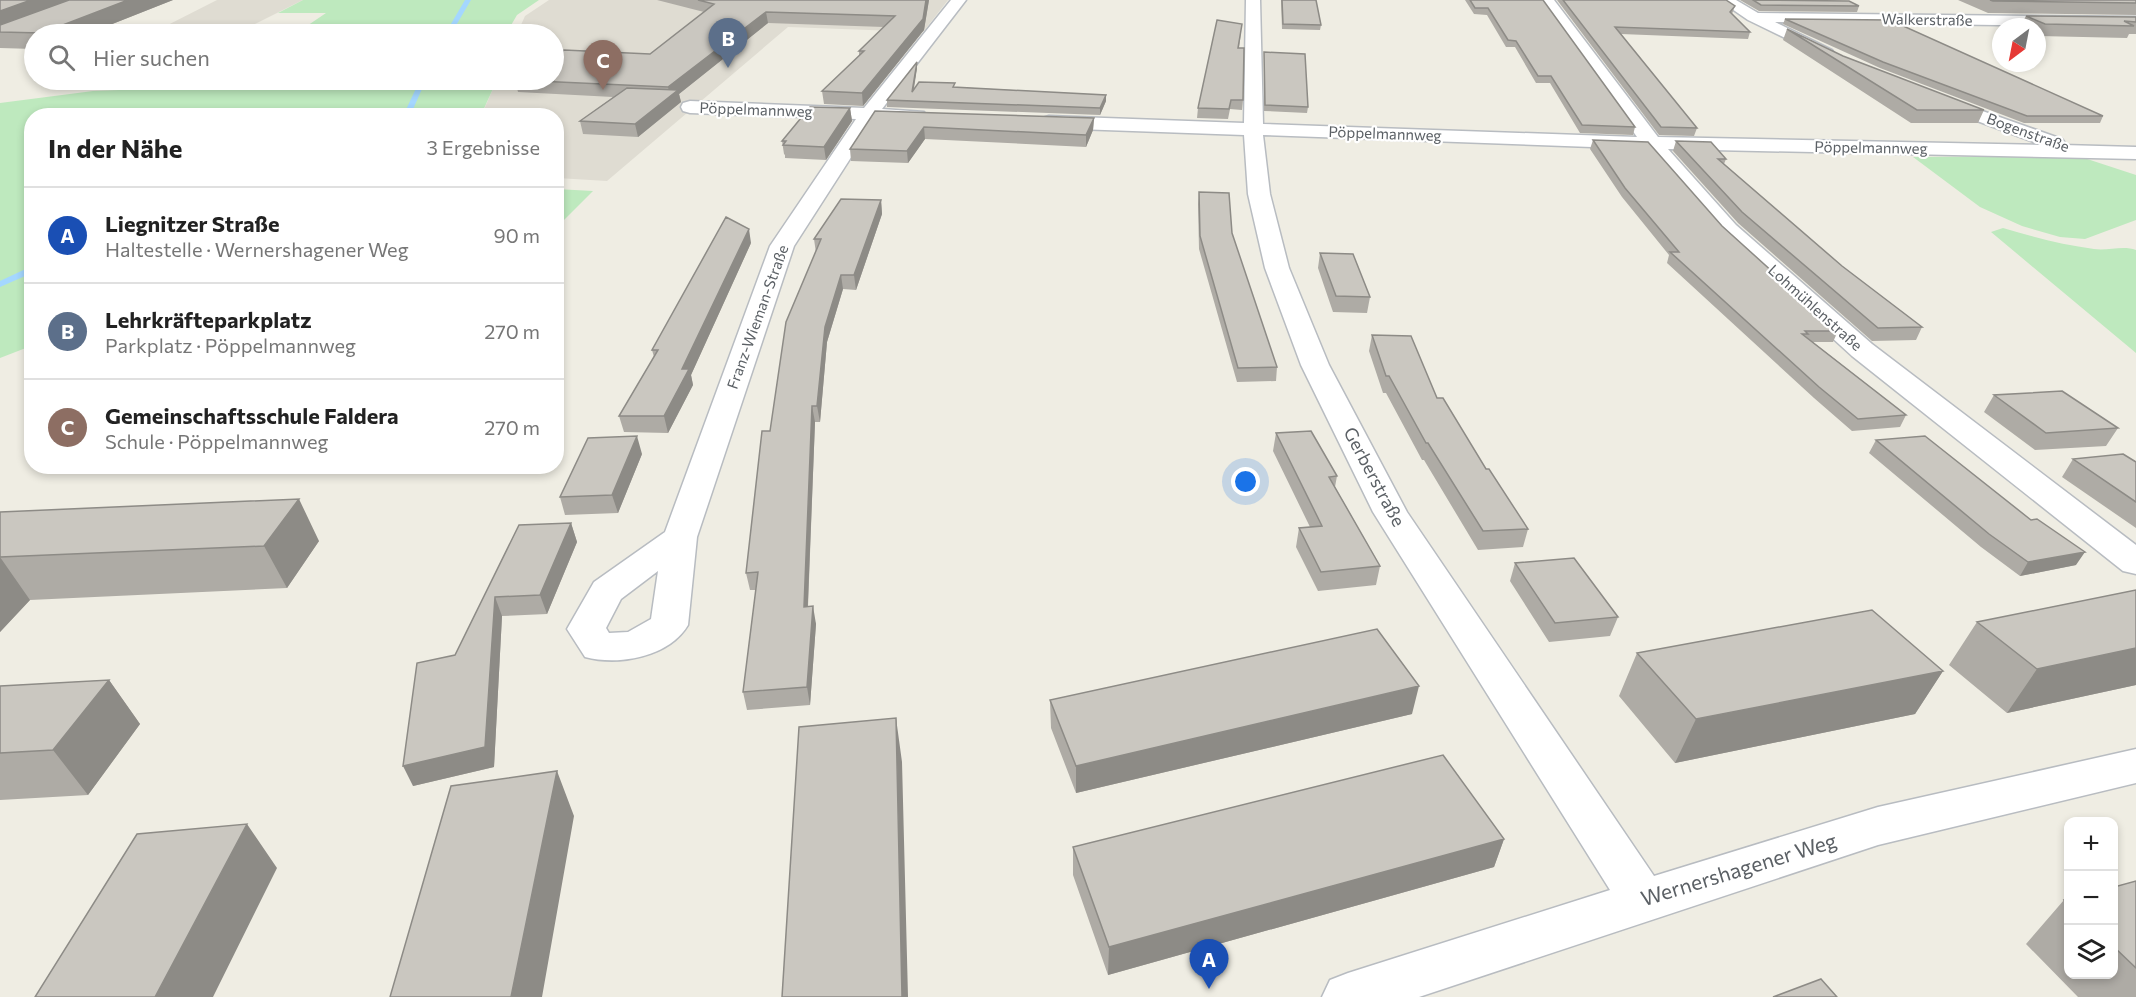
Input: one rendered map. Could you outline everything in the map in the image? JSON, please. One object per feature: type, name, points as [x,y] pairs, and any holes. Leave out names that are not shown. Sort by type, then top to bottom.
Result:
[{"type":"street","name":"Franz-Wieman-Straße","points":[[680,537],[782,246],[869,114],[959,0]]},
{"type":"street","name":"Gerberstraße","points":[[1253,0],[1253,130],[1259,194],[1277,268],[1315,365],[1390,512],[1643,900]]},
{"type":"street","name":"Lohmühlenstraße","points":[[1547,0],[1652,143],[1728,230],[1862,350],[2136,563]]},
{"type":"street","points":[[1726,0],[1753,17],[1839,58]]},
{"type":"street","name":"Walkerstraße","points":[[1753,17],[2136,22]]},
{"type":"street","name":"Bogenstraße","points":[[1924,94],[2136,170]]},
{"type":"street","name":"Pöppelmannweg","points":[[690,108],[939,117]]},
{"type":"street","name":"Pöppelmannweg","points":[[1032,121],[1652,143],[2136,153]]},
{"type":"street","name":"Wernershagener Weg","points":[[1348,997],[1878,826],[2136,766]]},
{"type":"shaded area","points":[[217,0],[303,0],[255,24],[170,24]]},
{"type":"shaded area","points":[[549,0],[948,0],[923,32],[788,27],[607,181],[564,178],[564,108],[485,108],[493,90],[564,90],[564,24],[521,24],[525,16]]},
{"type":"green space","points":[[303,0],[539,0],[517,15],[512,24],[310,24],[326,13],[278,13]]},
{"type":"green space","points":[[492,90],[484,108],[24,108],[24,349],[0,358],[0,103],[93,91]]},
{"type":"green space","points":[[2078,156],[2136,175],[2136,220],[2085,239],[2060,237],[2022,226],[1980,207],[1913,157]]},
{"type":"green space","points":[[564,189],[593,191],[564,220]]},
{"type":"green space","points":[[2003,228],[2082,247],[2136,250],[2136,353],[1991,232]]},
{"type":"building","points":[[0,0],[31,0],[0,11]]},
{"type":"building","points":[[69,0],[128,0],[65,24],[24,24],[24,33],[0,32],[0,25]]},
{"type":"building","points":[[698,0],[926,0],[923,19],[862,93],[822,91],[864,51],[859,51],[895,16],[766,12],[668,87],[564,82],[564,50],[650,54],[714,4]]},
{"type":"building","points":[[1282,0],[1316,0],[1321,25],[1283,24]]},
{"type":"building","points":[[1470,0],[1543,0],[1635,127],[1582,125],[1551,76],[1538,76],[1516,41],[1508,40],[1488,8],[1475,8]]},
{"type":"building","points":[[1563,0],[1726,0],[1735,6],[1730,12],[1750,32],[1615,27],[1697,128],[1661,127]]},
{"type":"building","points":[[1753,0],[1849,1],[1859,6],[1761,5]]},
{"type":"building","points":[[1990,0],[2136,0],[2136,3],[1993,1]]},
{"type":"building","points":[[2026,16],[2136,17],[2136,22],[2124,21],[2134,26],[2046,24],[2046,18]]},
{"type":"building","points":[[1785,19],[1890,20],[1992,66],[1992,72],[2005,72],[2103,116],[2027,116],[1883,62]]},
{"type":"building","points":[[1217,20],[1242,24],[1238,48],[1244,48],[1243,100],[1231,100],[1229,109],[1198,108]]},
{"type":"building","points":[[1787,29],[1843,56],[1984,110],[1917,110]]},
{"type":"building","points":[[1264,52],[1305,54],[1308,107],[1265,105]]},
{"type":"building","points":[[917,62],[912,92],[919,82],[955,83],[953,87],[1106,95],[1100,108],[887,100]]},
{"type":"building","points":[[627,88],[678,90],[635,124],[580,121]]},
{"type":"building","points":[[810,107],[850,108],[824,147],[783,145],[786,141],[782,141]]},
{"type":"building","points":[[875,111],[1094,118],[1086,135],[924,127],[907,151],[850,149]]},
{"type":"building","points":[[1593,140],[1648,142],[1722,226],[1838,331],[1805,331],[1808,334],[1802,334],[1906,415],[1858,419],[1819,387],[1670,252],[1679,252],[1625,188]]},
{"type":"building","points":[[1676,141],[1711,142],[1726,159],[1718,159],[1842,266],[1922,327],[1878,328],[1742,212]]},
{"type":"building","points":[[1199,192],[1229,193],[1232,233],[1277,367],[1238,368],[1200,236]]},
{"type":"building","points":[[841,199],[881,200],[854,275],[841,275],[825,327],[817,406],[812,406],[804,607],[813,606],[807,687],[743,692],[758,572],[746,573],[762,431],[770,431],[786,322],[821,239],[814,239]]},
{"type":"building","points":[[726,217],[749,229],[682,369],[689,369],[664,416],[619,416],[658,350],[652,350]]},
{"type":"building","points":[[1320,253],[1353,254],[1370,297],[1336,296]]},
{"type":"building","points":[[1372,335],[1411,336],[1437,398],[1443,398],[1486,469],[1489,469],[1528,529],[1483,531],[1426,443],[1389,376],[1386,376]]},
{"type":"building","points":[[2062,391],[2118,428],[2046,433],[1994,395]]},
{"type":"building","points":[[1311,431],[1337,476],[1329,477],[1380,566],[1321,572],[1299,528],[1322,526],[1276,433]]},
{"type":"building","points":[[637,436],[612,495],[560,497],[588,438]]},
{"type":"building","points":[[1925,436],[2031,520],[2037,519],[2085,552],[2028,562],[1989,534],[1876,440]]},
{"type":"building","points":[[2123,454],[2136,462],[2136,502],[2073,459]]},
{"type":"building","points":[[299,499],[264,546],[0,557],[0,512]]},
{"type":"building","points":[[571,523],[540,595],[495,597],[485,747],[403,766],[417,663],[455,655],[519,525]]},
{"type":"building","points":[[1574,558],[1618,617],[1555,623],[1515,563]]},
{"type":"building","points":[[2136,590],[2136,648],[2037,669],[1977,622]]},
{"type":"building","points":[[1872,610],[1943,671],[1696,719],[1637,653]]},
{"type":"building","points":[[1377,629],[1419,686],[1076,766],[1050,700]]},
{"type":"building","points":[[109,680],[53,750],[0,753],[0,686]]},
{"type":"building","points":[[896,718],[902,997],[782,997],[799,727]]},
{"type":"building","points":[[1443,755],[1504,839],[1109,947],[1073,847]]},
{"type":"building","points":[[557,771],[511,997],[390,997],[451,786]]},
{"type":"building","points":[[247,824],[155,997],[35,997],[137,834]]},
{"type":"building","points":[[2136,881],[2136,968],[2118,951],[2118,886]]},
{"type":"building","points":[[1821,979],[1837,997],[1773,997]]},
{"type":"waterway","points":[[454,24],[468,0]]},
{"type":"waterway","points":[[410,108],[418,90]]},
{"type":"waterway","points":[[0,284],[24,273]]},
{"type":"place","name":"Lehrkräfteparkplatz","points":[[728,68]]},
{"type":"place","name":"Gemeinschaftsschule Faldera","points":[[603,90]]},
{"type":"place","name":"Liegnitzer Straße","points":[[1209,989]]}]
